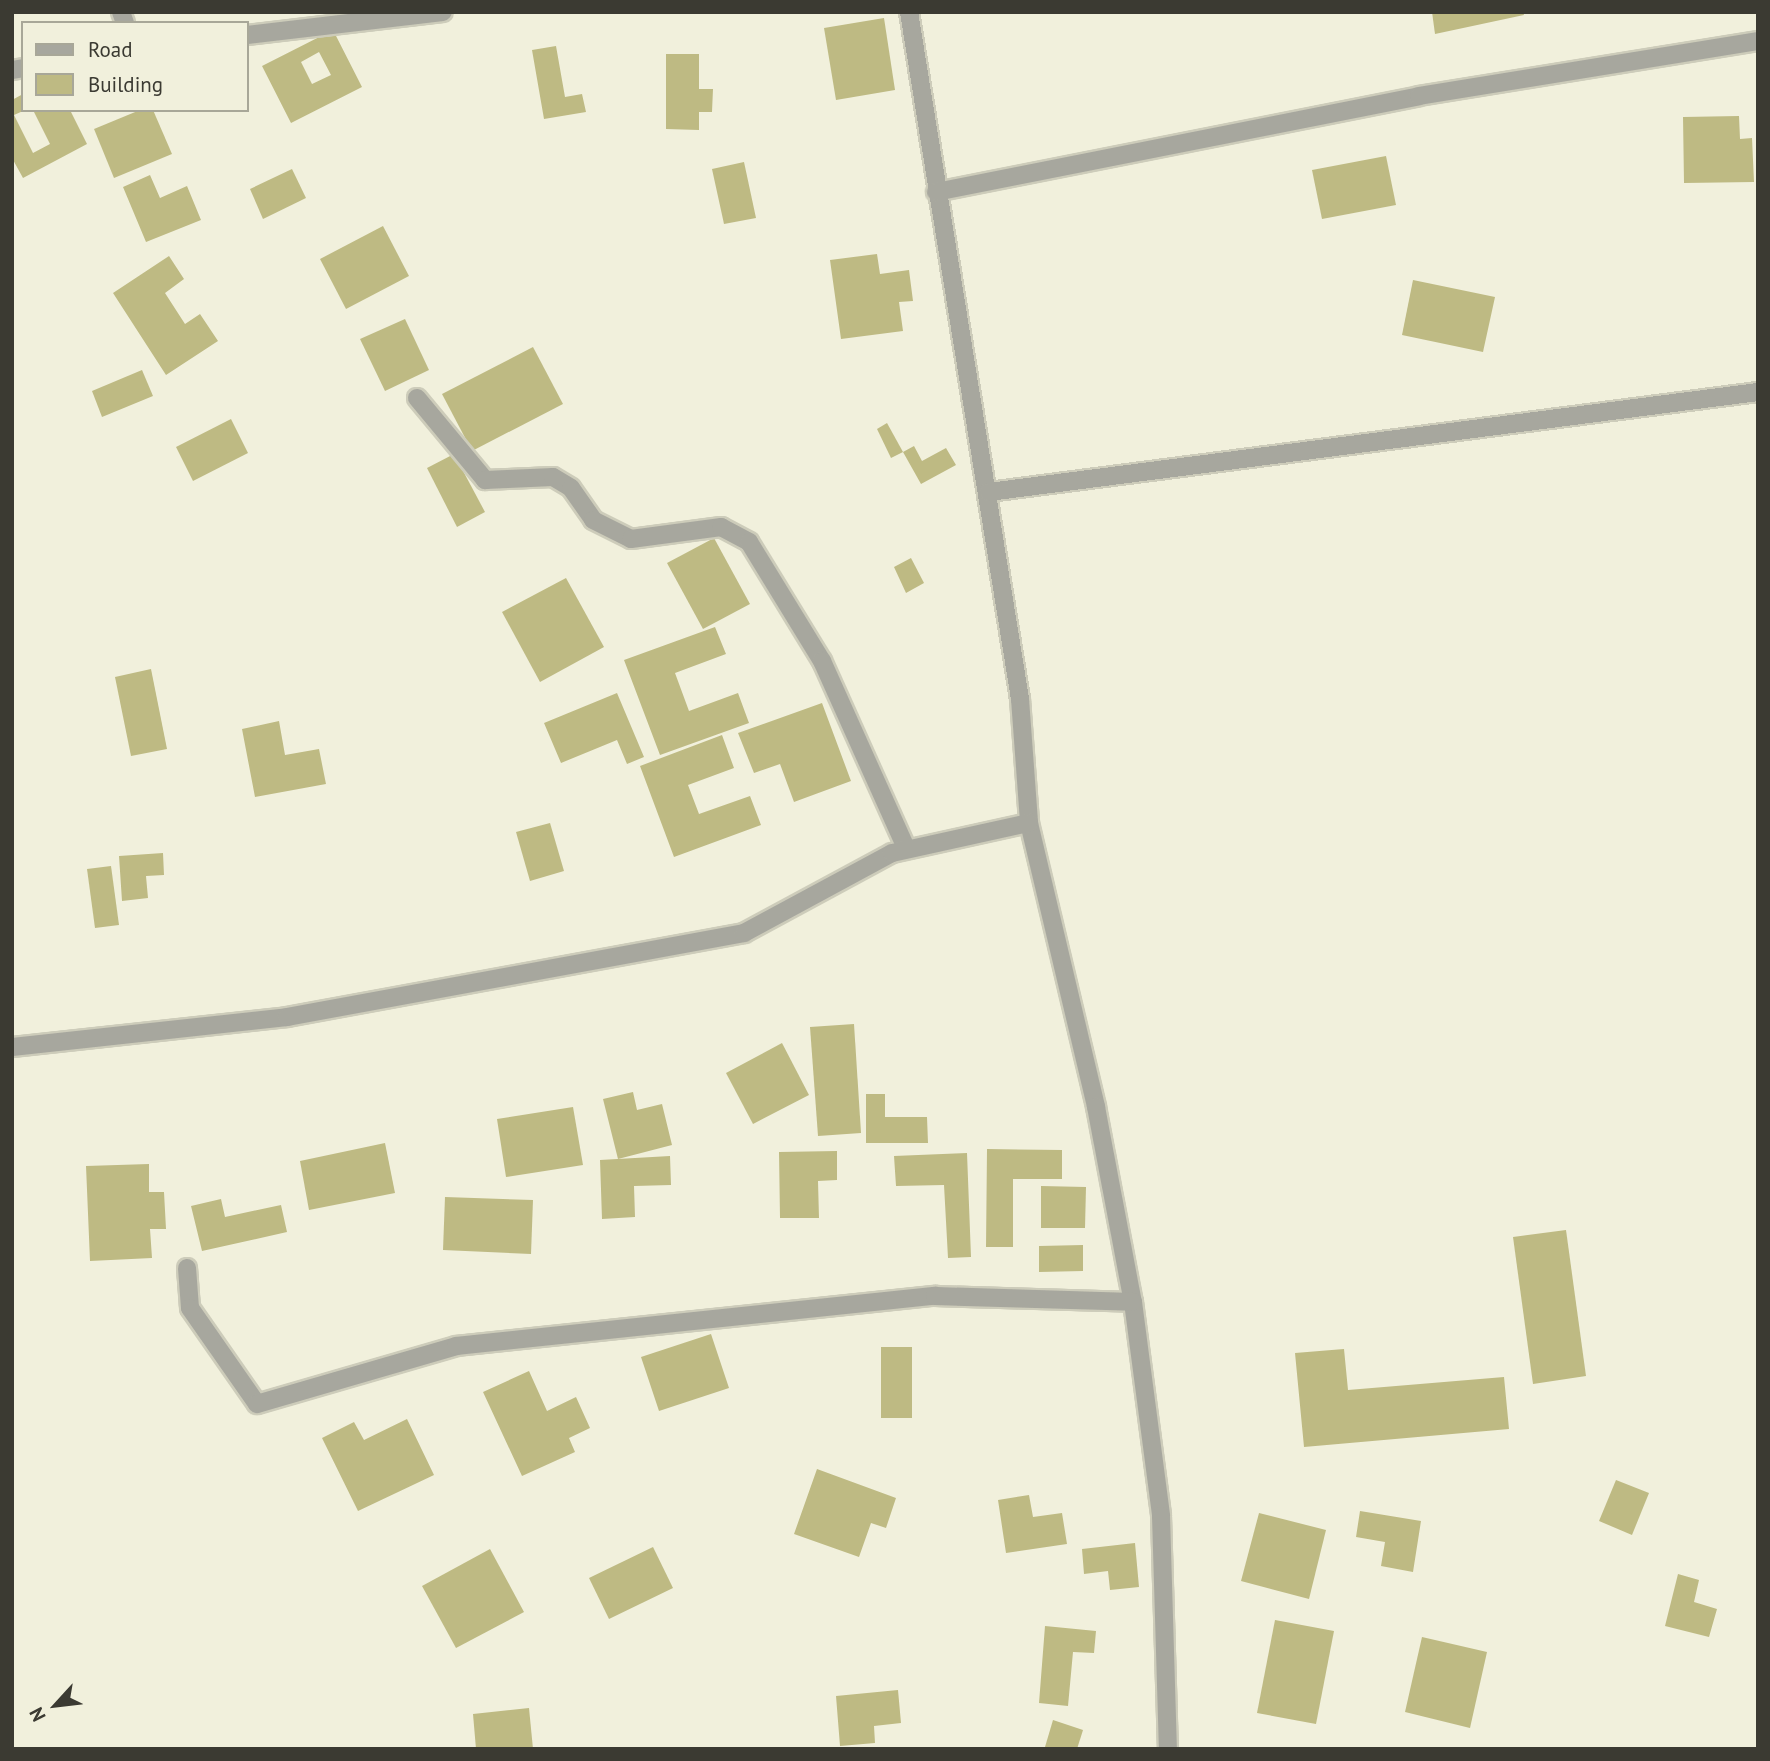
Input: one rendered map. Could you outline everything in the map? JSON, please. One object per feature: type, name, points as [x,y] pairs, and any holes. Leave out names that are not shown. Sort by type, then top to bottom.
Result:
[{"type":"street","points":[[248,35],[443,12]]},
{"type":"street","points":[[909,12],[936,192],[989,492],[1020,699],[1029,822],[1133,1302],[1160,1516],[1168,1749]]},
{"type":"street","points":[[936,192],[1419,96],[1758,41]]},
{"type":"street","points":[[989,492],[1758,392]]},
{"type":"street","points":[[417,398],[485,480],[553,477],[571,488],[593,520],[631,539],[721,527],[749,542],[822,661],[906,848]]},
{"type":"street","points":[[12,1047],[287,1017],[744,933],[906,848],[1029,822]]},
{"type":"street","points":[[187,1268],[190,1308],[257,1404],[456,1346],[935,1296],[1133,1302]]},
{"type":"building","points":[[1432,12],[1523,12],[1524,15],[1435,34]]},
{"type":"building","points":[[884,18],[895,90],[836,100],[824,28]]},
{"type":"building","points":[[333,30],[362,87],[291,123],[262,66]],"holes":[[[319,52],[331,75],[312,84],[301,62]]]},
{"type":"building","points":[[556,46],[565,97],[582,94],[586,112],[544,119],[532,50]]},
{"type":"building","points":[[666,54],[699,54],[699,89],[713,89],[712,112],[699,112],[699,130],[666,129]]},
{"type":"building","points":[[21,95],[21,112],[14,115],[33,153],[50,144],[34,112],[71,112],[87,144],[23,178],[12,158],[12,100]]},
{"type":"building","points":[[135,112],[154,112],[172,154],[114,178],[94,129]]},
{"type":"building","points":[[1739,116],[1740,139],[1752,138],[1754,182],[1684,183],[1683,117]]},
{"type":"building","points":[[1386,156],[1396,205],[1322,219],[1312,170]]},
{"type":"building","points":[[744,162],[756,218],[724,224],[712,169]]},
{"type":"building","points":[[292,169],[306,198],[263,219],[250,189]]},
{"type":"building","points":[[150,175],[160,198],[187,186],[201,220],[146,242],[123,187]]},
{"type":"building","points":[[383,226],[409,276],[346,309],[320,259]]},
{"type":"building","points":[[877,254],[880,274],[909,270],[913,301],[899,302],[903,331],[841,339],[830,260]]},
{"type":"building","points":[[169,256],[184,279],[165,293],[185,324],[200,314],[218,341],[166,375],[113,293]]},
{"type":"building","points":[[1413,280],[1495,297],[1483,352],[1402,335]]},
{"type":"building","points":[[405,319],[429,370],[385,391],[360,339]]},
{"type":"building","points":[[533,347],[563,404],[472,451],[442,394]]},
{"type":"building","points":[[142,370],[153,396],[102,417],[92,391]]},
{"type":"building","points":[[231,419],[248,453],[193,481],[176,447]]},
{"type":"building","points":[[887,423],[903,452],[891,458],[877,429]]},
{"type":"building","points":[[914,446],[922,461],[946,448],[956,465],[921,484],[903,452]]},
{"type":"building","points":[[454,454],[485,512],[457,527],[427,468]]},
{"type":"building","points":[[714,538],[750,604],[703,629],[667,563]]},
{"type":"building","points":[[911,558],[924,583],[906,593],[894,567]]},
{"type":"building","points":[[566,578],[604,647],[540,682],[502,612]]},
{"type":"building","points":[[715,627],[726,654],[675,673],[689,711],[738,693],[749,723],[660,755],[624,660]]},
{"type":"building","points":[[151,669],[167,749],[131,756],[115,677]]},
{"type":"building","points":[[617,693],[644,757],[627,764],[617,740],[561,763],[544,723]]},
{"type":"building","points":[[822,703],[851,781],[794,802],[780,764],[754,773],[738,733]]},
{"type":"building","points":[[279,721],[285,755],[319,749],[326,784],[255,797],[242,729]]},
{"type":"building","points":[[722,735],[734,768],[688,785],[699,814],[750,796],[761,825],[674,857],[640,766]]},
{"type":"building","points":[[550,823],[564,871],[530,881],[516,832]]},
{"type":"building","points":[[163,853],[164,875],[146,876],[148,898],[122,901],[119,856]]},
{"type":"building","points":[[111,866],[119,925],[95,928],[87,869]]},
{"type":"building","points":[[854,1024],[861,1133],[818,1136],[810,1027]]},
{"type":"building","points":[[782,1043],[809,1095],[753,1124],[726,1073]]},
{"type":"building","points":[[633,1092],[637,1110],[662,1104],[672,1145],[618,1159],[603,1099]]},
{"type":"building","points":[[866,1094],[885,1094],[885,1117],[927,1117],[928,1143],[866,1143]]},
{"type":"building","points":[[573,1107],[583,1165],[506,1177],[497,1119]]},
{"type":"building","points":[[385,1143],[395,1193],[309,1210],[300,1161]]},
{"type":"building","points":[[987,1149],[1062,1150],[1062,1179],[1013,1179],[1013,1247],[986,1247]]},
{"type":"building","points":[[837,1151],[837,1180],[818,1181],[819,1218],[780,1218],[779,1152]]},
{"type":"building","points":[[967,1153],[971,1257],[948,1258],[944,1185],[896,1186],[894,1156]]},
{"type":"building","points":[[670,1156],[671,1185],[634,1186],[635,1217],[602,1219],[600,1160]]},
{"type":"building","points":[[149,1164],[149,1192],[164,1192],[166,1229],[150,1229],[152,1258],[90,1261],[86,1166]]},
{"type":"building","points":[[1041,1186],[1086,1187],[1085,1228],[1041,1228]]},
{"type":"building","points":[[445,1197],[533,1200],[531,1254],[443,1250]]},
{"type":"building","points":[[221,1199],[225,1217],[281,1205],[287,1232],[202,1251],[191,1206]]},
{"type":"building","points":[[1566,1230],[1586,1376],[1533,1384],[1513,1237]]},
{"type":"building","points":[[1083,1245],[1083,1271],[1039,1272],[1039,1246]]},
{"type":"building","points":[[711,1334],[729,1388],[659,1411],[641,1357]]},
{"type":"building","points":[[881,1347],[912,1347],[912,1418],[881,1418]]},
{"type":"building","points":[[1344,1349],[1348,1390],[1504,1377],[1509,1429],[1304,1447],[1295,1353]]},
{"type":"building","points":[[529,1371],[547,1411],[576,1397],[590,1428],[569,1438],[575,1452],[522,1476],[483,1392]]},
{"type":"building","points":[[407,1419],[434,1475],[358,1511],[322,1438],[354,1422],[364,1440]]},
{"type":"building","points":[[817,1469],[896,1498],[886,1528],[871,1523],[859,1557],[794,1534]]},
{"type":"building","points":[[1616,1480],[1649,1493],[1632,1535],[1599,1521]]},
{"type":"building","points":[[1029,1495],[1033,1517],[1062,1513],[1067,1544],[1006,1553],[998,1500]]},
{"type":"building","points":[[1360,1511],[1421,1521],[1413,1572],[1381,1566],[1385,1542],[1356,1537]]},
{"type":"building","points":[[1259,1513],[1326,1530],[1309,1599],[1241,1581]]},
{"type":"building","points":[[1135,1543],[1139,1587],[1110,1590],[1108,1571],[1084,1574],[1082,1549]]},
{"type":"building","points":[[653,1547],[673,1588],[609,1619],[589,1578]]},
{"type":"building","points":[[490,1549],[524,1612],[456,1648],[422,1586]]},
{"type":"building","points":[[1678,1574],[1699,1580],[1694,1602],[1717,1609],[1709,1637],[1665,1626]]},
{"type":"building","points":[[1275,1620],[1334,1631],[1316,1724],[1257,1713]]},
{"type":"building","points":[[1045,1626],[1096,1631],[1094,1653],[1073,1652],[1068,1706],[1039,1703]]},
{"type":"building","points":[[1422,1637],[1487,1652],[1470,1728],[1405,1712]]},
{"type":"building","points":[[898,1690],[901,1723],[874,1726],[875,1743],[840,1746],[836,1696]]},
{"type":"building","points":[[529,1708],[533,1749],[476,1749],[473,1714]]},
{"type":"building","points":[[1053,1720],[1083,1730],[1077,1749],[1045,1747]]}]
